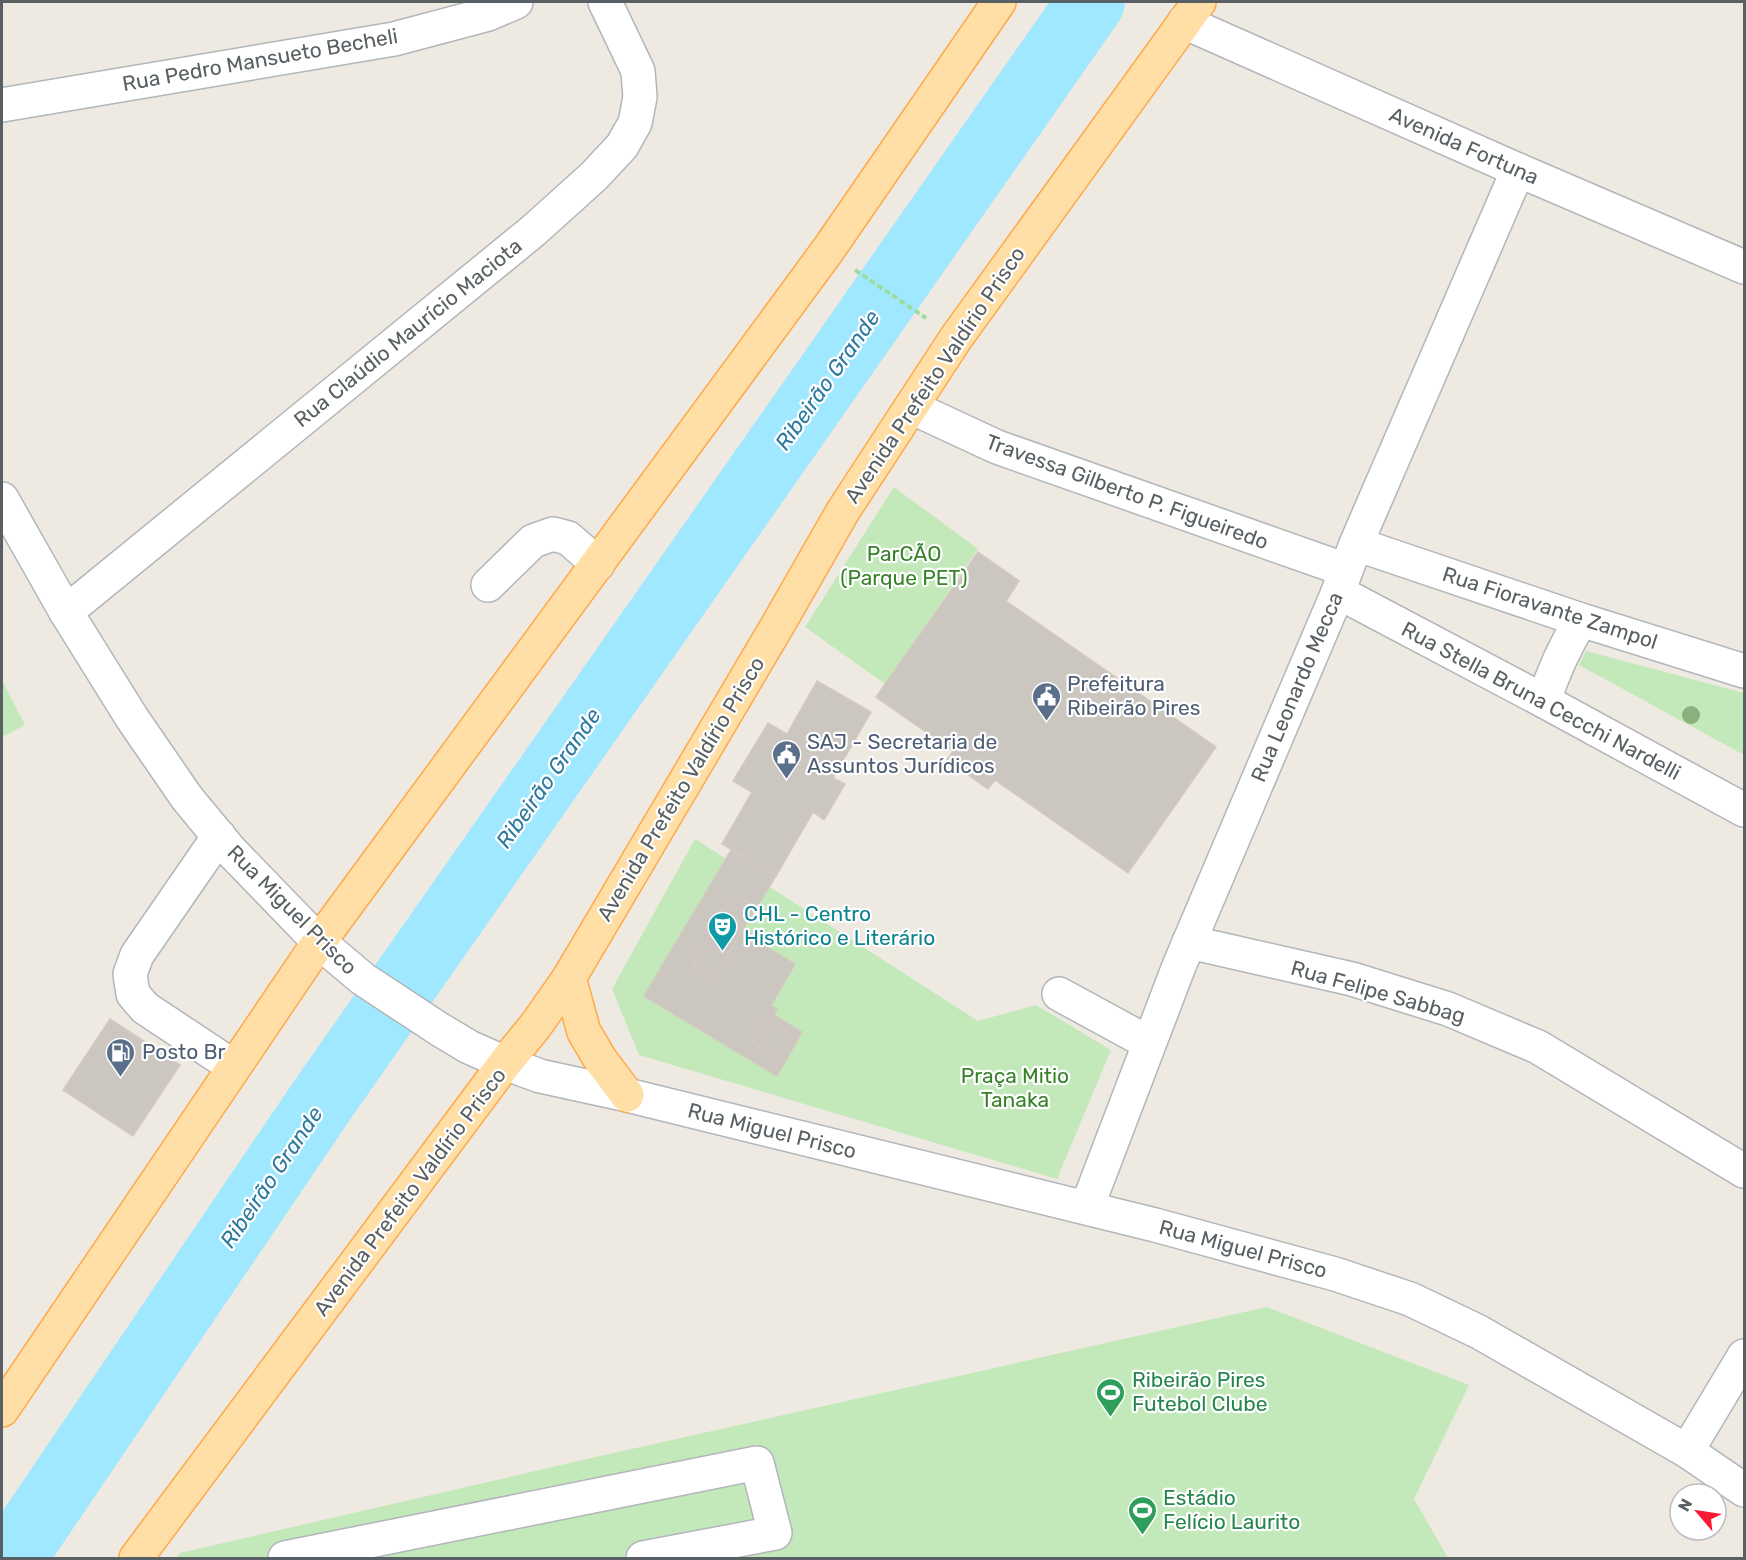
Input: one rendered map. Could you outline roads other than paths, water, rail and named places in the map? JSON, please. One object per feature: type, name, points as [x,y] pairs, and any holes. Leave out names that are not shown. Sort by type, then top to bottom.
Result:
[{"type":"main road","points":[[2,1410],[319,942],[828,250],[999,2]]},
{"type":"main road","name":"Avenida Prefeito Valdírio Prisco","points":[[136,1558],[569,978],[843,511],[910,407],[956,338],[1192,12]]},
{"type":"main road","points":[[569,978],[584,1032],[600,1059],[627,1095]]},
{"type":"street","name":"Rua Pedro Mansueto Becheli","points":[[2,105],[394,39],[488,14],[516,2]]},
{"type":"street","name":"Rua Claúdio Maurício Maciota","points":[[66,612],[533,231],[594,176],[622,146],[635,123],[640,98],[638,71],[605,2]]},
{"type":"street","name":"Avenida Fortuna","points":[[1192,12],[1518,170],[1744,267]]},
{"type":"street","name":"Rua Leonardo Mecca","points":[[1087,1207],[1189,942],[1518,170]]},
{"type":"street","name":"Travessa Gilberto P. Figueiredo","points":[[910,407],[998,447],[1347,569]]},
{"type":"street","name":"Rua Miguel Prisco","points":[[2,499],[66,612],[132,718],[187,798],[230,850],[319,942],[363,980],[469,1047],[540,1076],[1087,1207],[1335,1274],[1410,1299],[1479,1332],[1687,1451],[1744,1490]]},
{"type":"street","points":[[488,585],[533,541],[553,534],[567,538],[598,564]]},
{"type":"street","name":"Rua Fioravante Zampol","points":[[1347,569],[1581,620],[1744,671]]},
{"type":"street","name":"Rua Stella Bruna Cecchi Nardelli","points":[[1347,569],[1544,701],[1744,810]]},
{"type":"street","points":[[1544,701],[1559,661],[1581,620]]},
{"type":"street","points":[[219,836],[137,955],[130,974],[133,994],[145,1008],[234,1067]]},
{"type":"street","name":"Rua Felipe Sabbag","points":[[1189,942],[1352,980],[1448,1009],[1538,1047],[1744,1171]]},
{"type":"street","points":[[1059,994],[1149,1043]]},
{"type":"street","points":[[1687,1451],[1744,1356]]},
{"type":"street","points":[[285,1558],[757,1463],[775,1533],[643,1558]]},
{"type":"waterway","name":"Ribeirão Grande","points":[[12,1558],[323,1099],[1091,2]]},
{"type":"waterway","points":[[2,1518],[25,1539]]},
{"type":"place","name":"Prefeitura Ribeirão Pires","points":[[1046,722]]},
{"type":"place","name":"SAJ - Secretaria de Assuntos Jurídicos","points":[[786,780]]},
{"type":"place","name":"CHL - Centro Histórico e Literário","points":[[723,952]]},
{"type":"place","name":"Posto Br","points":[[121,1078]]},
{"type":"place","name":"Ribeirão Pires Futebol Clube","points":[[1111,1418]]},
{"type":"place","name":"Estádio Felício Laurito","points":[[1142,1536]]},
{"type":"park label","name":"ParCÃO (Parque PET)","points":[[904,566]]},
{"type":"park label","name":"Praça Mitio Tanaka","points":[[1015,1088]]}]
